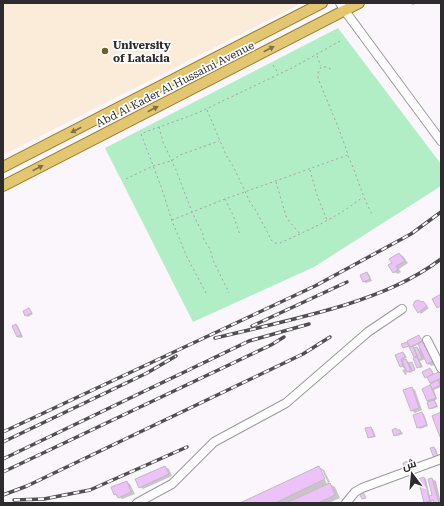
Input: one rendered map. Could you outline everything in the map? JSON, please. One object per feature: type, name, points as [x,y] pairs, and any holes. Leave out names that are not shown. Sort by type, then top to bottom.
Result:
[{"type":"main road","name":"Abd Al Kader Al Hussaini Avenue","points":[[3,167],[322,3]]},
{"type":"main road","name":"Abd Al Kader Al Hussaini Avenue","points":[[3,186],[342,7],[359,3]]},
{"type":"street","points":[[342,7],[441,141]]},
{"type":"street","points":[[137,503],[172,484],[214,442],[286,403],[368,332],[402,309]]},
{"type":"street","points":[[427,340],[441,368]]},
{"type":"street","points":[[346,503],[355,492],[362,488],[441,459]]},
{"type":"path","points":[[206,293],[187,257],[172,221],[162,189],[141,134],[158,126],[206,109],[317,55],[340,41]]},
{"type":"path","points":[[317,55],[321,67],[318,73],[318,78],[332,115],[343,138],[348,156],[358,178],[363,197],[372,214]]},
{"type":"path","points":[[273,65],[278,74]]},
{"type":"path","points":[[321,67],[331,69]]},
{"type":"path","points":[[206,109],[220,141],[246,192],[272,241],[275,243],[280,243],[328,220],[343,212],[363,197]]},
{"type":"path","points":[[158,126],[192,212],[229,293]]},
{"type":"path","points":[[126,179],[180,155],[220,141]]},
{"type":"path","points":[[172,221],[225,199],[348,156]]},
{"type":"path","points":[[310,169],[317,195],[328,220]]},
{"type":"path","points":[[276,181],[286,216],[300,234]]},
{"type":"path","points":[[225,199],[233,215],[240,235]]},
{"type":"shaded area","name":"University of Latakia","points":[[3,3],[302,3],[3,155]]},
{"type":"green space","points":[[338,28],[441,164],[441,186],[314,267],[193,322],[105,148]]},
{"type":"building","points":[[399,253],[405,261],[396,266],[398,270],[393,273],[388,265],[392,263],[389,259]]},
{"type":"building","points":[[367,272],[370,279],[363,282],[360,275]]},
{"type":"building","points":[[441,294],[441,306],[437,308],[432,299]]},
{"type":"building","points":[[415,301],[423,301],[427,306],[418,313],[413,305]]},
{"type":"building","points":[[29,308],[32,313],[25,316],[23,311]]},
{"type":"building","points":[[16,324],[21,335],[17,337],[12,326]]},
{"type":"building","points":[[419,335],[422,341],[410,347],[407,341]]},
{"type":"building","points":[[425,340],[434,361],[427,364],[418,344]]},
{"type":"building","points":[[407,342],[409,346],[403,348],[401,344]]},
{"type":"building","points":[[413,346],[417,356],[414,357],[409,347]]},
{"type":"building","points":[[417,347],[422,358],[419,360],[414,348]]},
{"type":"building","points":[[403,352],[405,357],[401,359],[403,366],[400,367],[395,355]]},
{"type":"building","points":[[417,357],[421,366],[417,368],[413,358]]},
{"type":"building","points":[[406,359],[411,371],[407,372],[402,361]]},
{"type":"building","points":[[412,362],[415,370],[412,371],[409,363]]},
{"type":"building","points":[[430,368],[433,374],[425,378],[422,372]]},
{"type":"building","points":[[441,371],[441,378],[430,383],[427,377]]},
{"type":"building","points":[[438,380],[440,385],[432,389],[430,384]]},
{"type":"building","points":[[430,385],[436,398],[427,401],[422,389]]},
{"type":"building","points":[[412,387],[419,408],[411,411],[403,390]]},
{"type":"building","points":[[434,400],[437,406],[429,409],[427,402]]},
{"type":"building","points":[[422,412],[427,425],[417,428],[413,415]]},
{"type":"building","points":[[441,412],[441,437],[440,437],[432,416]]},
{"type":"building","points":[[371,427],[374,436],[368,438],[365,428]]},
{"type":"building","points":[[396,428],[397,430],[400,430],[401,433],[394,436],[392,430]]},
{"type":"building","points":[[434,447],[438,457],[434,458],[430,448]]},
{"type":"building","points":[[408,461],[409,466],[404,468],[403,463]]},
{"type":"building","points":[[165,466],[169,474],[139,488],[135,479]]},
{"type":"building","points":[[319,466],[325,479],[275,503],[240,503]]},
{"type":"building","points":[[424,477],[430,501],[424,503],[418,479]]},
{"type":"building","points":[[432,478],[439,503],[434,503],[433,500],[430,501],[429,496],[432,495],[428,479]]},
{"type":"building","points":[[127,481],[131,492],[118,498],[116,494],[114,495],[111,487]]},
{"type":"building","points":[[330,483],[335,495],[318,503],[286,503]]},
{"type":"building","points":[[363,492],[366,498],[362,499],[359,493]]},
{"type":"railway","points":[[3,432],[315,286],[411,234],[441,212]]},
{"type":"railway","points":[[215,338],[296,319],[358,301],[419,274],[441,259]]},
{"type":"railway","points":[[252,326],[347,282]]},
{"type":"railway","points":[[3,459],[249,341],[309,324]]},
{"type":"railway","points":[[3,472],[271,345],[284,337]]},
{"type":"railway","points":[[3,495],[27,486],[303,354],[330,337]]},
{"type":"railway","points":[[3,442],[147,373],[176,356]]},
{"type":"railway","points":[[14,500],[44,499],[90,490],[187,447]]},
{"type":"place","name":"University of Latakia","points":[[105,51]]}]
